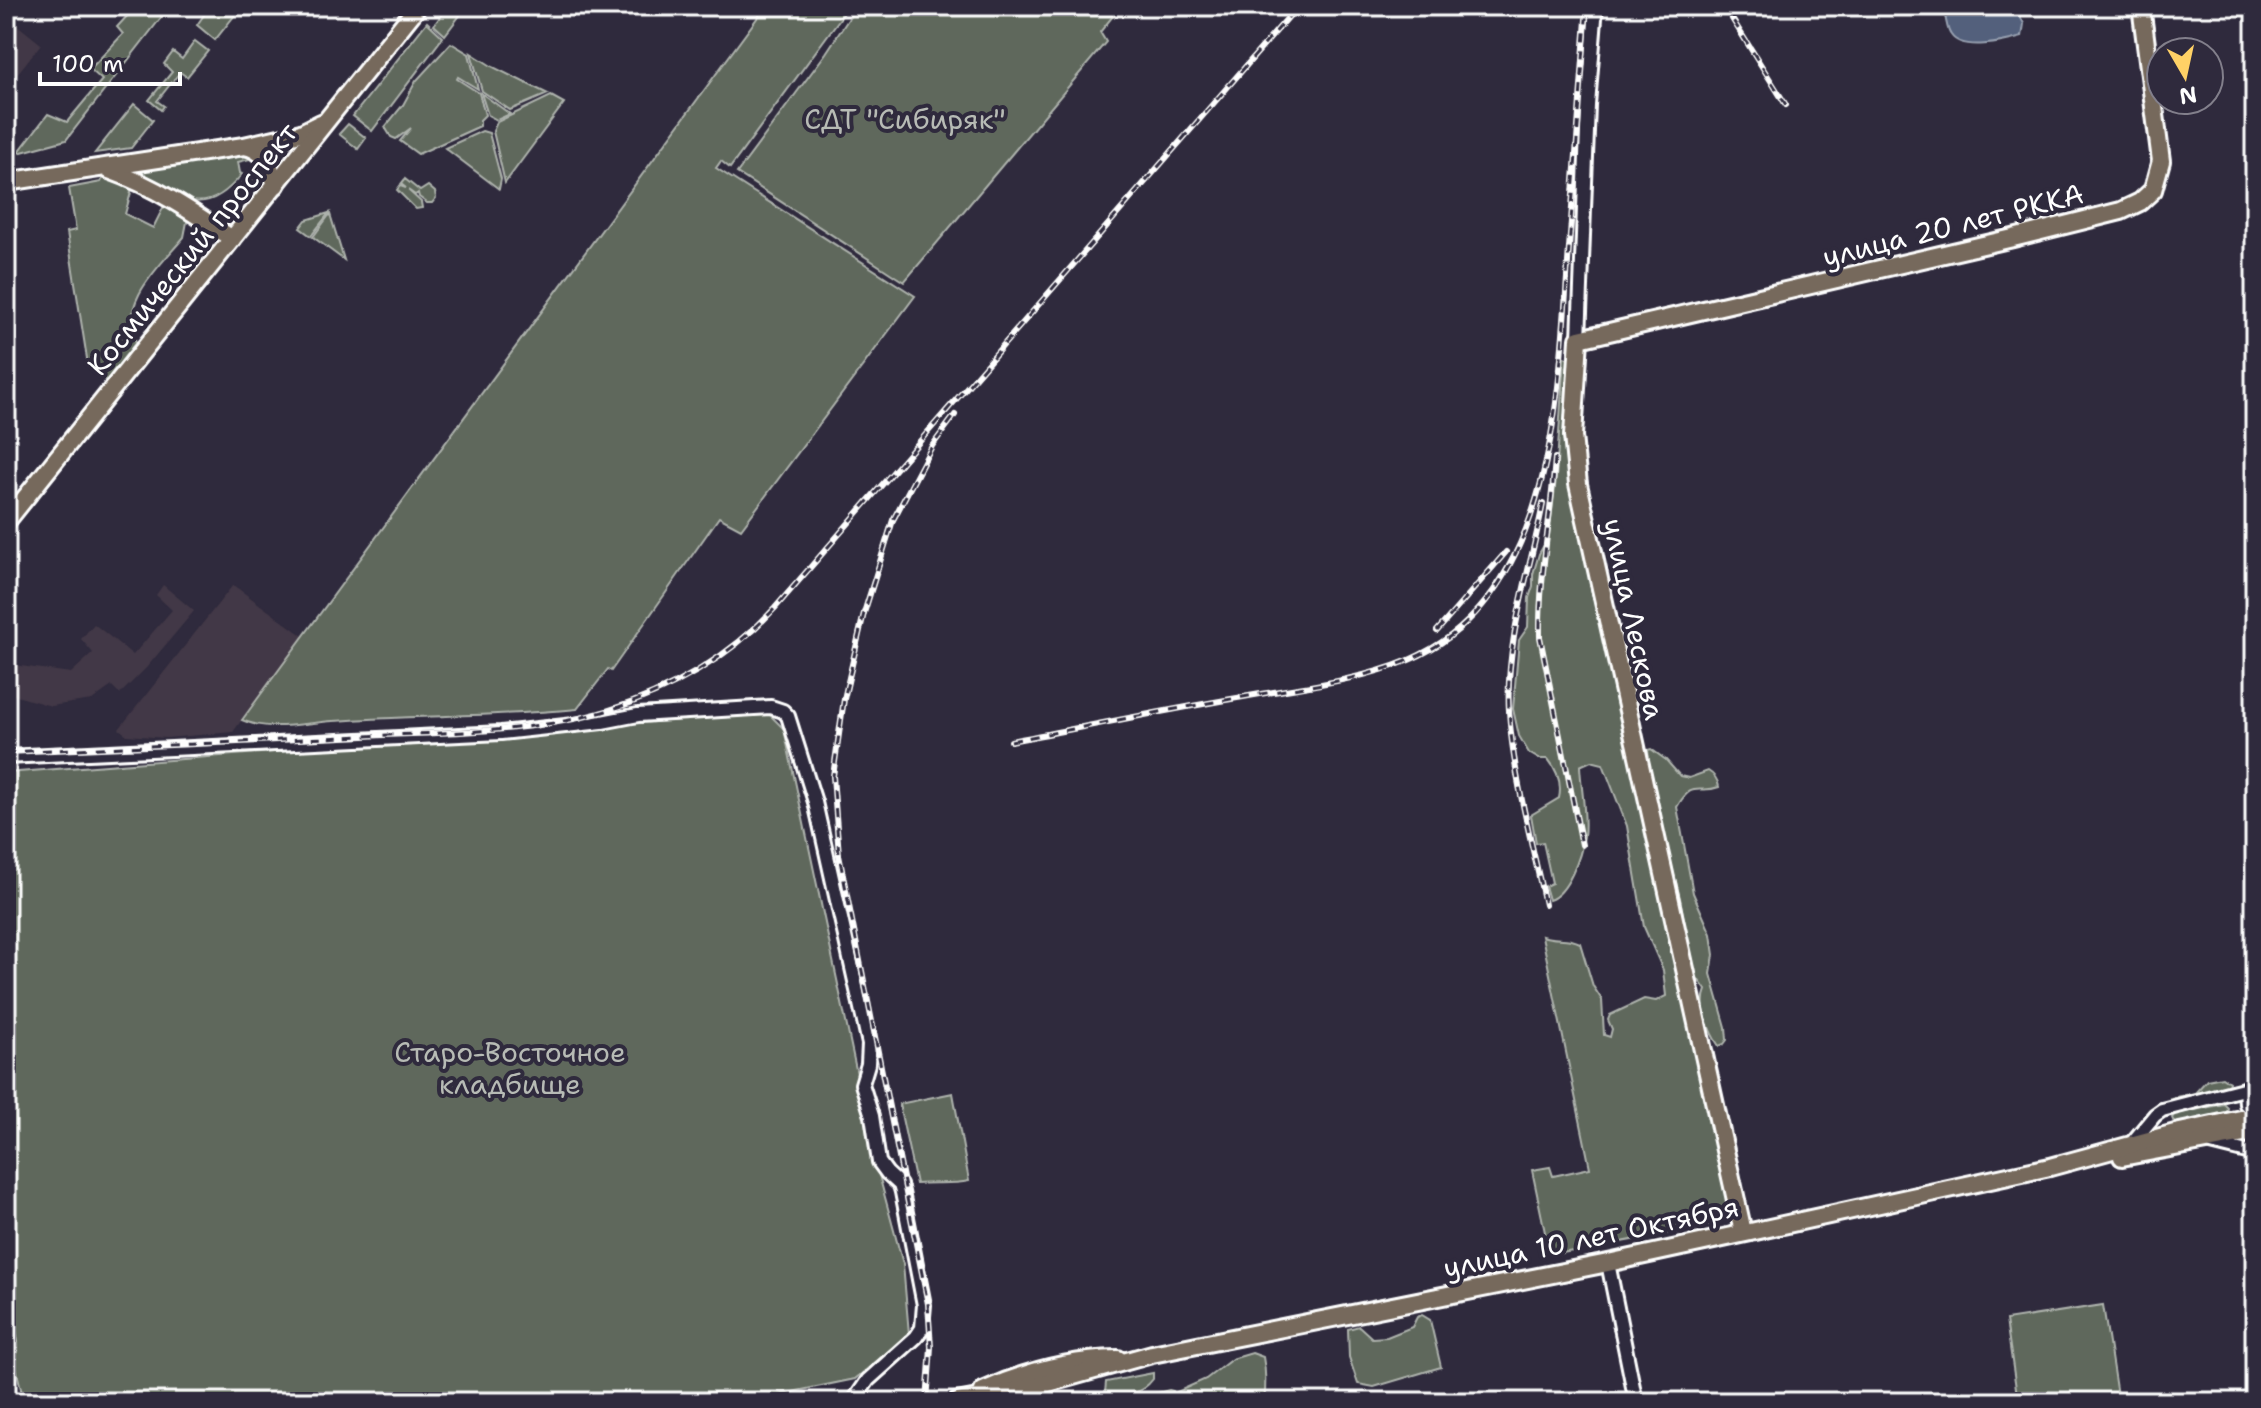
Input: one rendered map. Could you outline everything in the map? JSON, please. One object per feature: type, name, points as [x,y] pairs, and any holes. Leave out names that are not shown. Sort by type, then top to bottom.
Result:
[{"type":"main road","name":"Космический проспект","points":[[6,522],[418,6]]},
{"type":"main road","name":"улица 20 лет РККА","points":[[1579,339],[2013,238],[2121,211],[2140,202],[2153,190],[2161,161],[2141,6]]},
{"type":"main road","points":[[6,182],[244,146],[301,133],[332,115]]},
{"type":"main road","points":[[244,146],[262,154],[269,163],[276,185]]},
{"type":"main road","points":[[112,167],[188,208],[232,239]]},
{"type":"main road","name":"улица Лескова","points":[[1579,339],[1573,436],[1578,484],[1743,1232]]},
{"type":"main road","name":"улица 10 лет Октября","points":[[956,1402],[1014,1377],[1056,1364],[1136,1358],[1608,1263],[2057,1165],[2255,1114]]},
{"type":"main road","name":"улица 10 лет Октября","points":[[2057,1165],[2088,1163],[2255,1132]]},
{"type":"street","name":"улица Лескова","points":[[1579,339],[1588,105],[1596,6]]},
{"type":"street","points":[[6,757],[461,736],[543,730],[638,715],[771,707],[783,711],[788,716],[815,802],[869,1044],[863,1090],[872,1116],[879,1162],[900,1185],[924,1305],[922,1328],[916,1337],[868,1380],[853,1402]]},
{"type":"street","points":[[2131,1144],[2162,1110],[2250,1088],[2246,1104],[2255,1114]]},
{"type":"street","points":[[2207,1142],[2255,1154]]},
{"type":"street","points":[[1608,1263],[1636,1402]]},
{"type":"shaded area","points":[[6,16],[41,44],[6,88]]},
{"type":"shaded area","points":[[163,585],[194,611],[120,694],[112,686],[92,700],[51,706],[6,693],[6,664],[71,673],[93,653],[81,639],[94,624],[133,655],[172,610],[156,595]]},
{"type":"shaded area","points":[[233,585],[303,636],[233,732],[166,738],[127,735],[119,729]]},
{"type":"green space","points":[[170,6],[66,140],[18,153],[48,114],[67,122],[102,80],[90,69],[123,34],[117,27],[129,14]]},
{"type":"green space","points":[[210,6],[242,6],[215,40],[197,25]]},
{"type":"green space","points":[[448,6],[467,6],[445,35],[434,25]]},
{"type":"green space","points":[[766,6],[849,6],[730,168],[721,161],[716,168],[915,296],[741,529],[719,517],[611,671],[608,669],[577,709],[363,719],[287,726],[264,726],[242,720]]},
{"type":"green space","name":"СДТ \"Сибиряк\"","points":[[857,6],[1121,6],[1100,32],[1106,42],[904,282],[737,173]]},
{"type":"green space","points":[[427,22],[443,37],[372,131],[353,116]]},
{"type":"green space","points":[[195,41],[208,51],[187,77],[180,72],[157,101],[164,106],[161,110],[149,100],[172,72],[164,64],[173,52],[182,59]]},
{"type":"green space","points":[[451,43],[469,54],[478,89],[457,79],[479,93],[485,115],[480,120],[480,126],[418,154],[400,141],[411,128],[396,139],[385,127],[403,105],[416,81]]},
{"type":"green space","points":[[471,53],[548,94],[510,110],[482,91]]},
{"type":"green space","points":[[481,93],[510,114],[497,120],[488,115]]},
{"type":"green space","points":[[551,96],[564,103],[505,183],[493,131],[497,122]]},
{"type":"green space","points":[[134,104],[153,120],[131,148],[95,153]]},
{"type":"green space","points":[[348,124],[366,138],[358,149],[339,134]]},
{"type":"green space","points":[[482,131],[489,133],[501,179],[499,189],[445,148]]},
{"type":"green space","points":[[242,151],[254,158],[238,162],[242,174],[215,198],[203,201],[190,201],[178,196],[135,171]]},
{"type":"green space","points":[[259,164],[265,164],[265,174],[260,183],[238,188]]},
{"type":"green space","points":[[104,174],[133,185],[125,214],[153,228],[166,202],[188,217],[184,237],[144,285],[137,299],[132,327],[136,342],[106,381],[88,365],[67,232],[76,230],[69,188],[101,182]]},
{"type":"green space","points":[[405,179],[420,191],[428,186],[435,192],[436,198],[432,203],[427,203],[418,193],[415,195],[408,190],[421,202],[422,208],[416,209],[397,190],[400,186],[406,188],[401,184]]},
{"type":"green space","points":[[329,213],[311,236],[300,228],[306,220]]},
{"type":"green space","points":[[330,214],[344,260],[313,237]]},
{"type":"green space","points":[[1564,357],[1571,363],[1570,411],[1731,1199],[1724,1220],[1557,1254],[1546,1251],[1540,1239],[1546,1237],[1532,1170],[1550,1167],[1553,1176],[1590,1168],[1542,936],[1580,943],[1593,986],[1602,1000],[1604,1035],[1610,1037],[1610,1015],[1644,999],[1656,1001],[1666,996],[1663,970],[1644,927],[1627,826],[1603,764],[1591,761],[1580,766],[1584,836],[1568,882],[1549,900],[1545,886],[1552,883],[1543,842],[1536,843],[1531,815],[1559,798],[1559,782],[1548,759],[1539,759],[1529,753],[1519,736],[1513,709],[1519,640],[1528,627],[1533,574],[1549,536]]},
{"type":"green space","name":"Старо-Восточное кладбище","points":[[768,713],[784,729],[876,1164],[903,1264],[909,1334],[855,1379],[744,1402],[24,1402],[13,1355],[18,1352],[18,1342],[6,1279],[6,773]]},
{"type":"green space","points":[[1651,749],[1680,776],[1689,778],[1708,771],[1719,784],[1719,787],[1712,789],[1692,790],[1677,807],[1693,893],[1711,934],[1714,955],[1711,974],[1727,1040],[1719,1046],[1706,1019],[1706,990],[1693,972],[1680,898],[1651,785],[1648,750]]},
{"type":"green space","points":[[2222,1077],[2229,1082],[2227,1089],[2174,1100],[2171,1098],[2195,1093],[2207,1080]]},
{"type":"green space","points":[[953,1093],[969,1181],[916,1184],[899,1104]]},
{"type":"green space","points":[[2224,1104],[2227,1112],[2219,1117],[2175,1125],[2172,1118],[2175,1114]]},
{"type":"green space","points":[[2103,1305],[2118,1402],[2018,1402],[2006,1320]]},
{"type":"green space","points":[[1422,1315],[1430,1320],[1441,1367],[1374,1387],[1358,1384],[1349,1357],[1348,1329],[1359,1326],[1372,1338],[1387,1337],[1412,1327],[1417,1317]]},
{"type":"green space","points":[[1252,1353],[1263,1357],[1264,1402],[1182,1399],[1177,1395],[1177,1392],[1206,1379],[1232,1359]]},
{"type":"green space","points":[[1153,1373],[1149,1384],[1138,1391],[1125,1395],[1105,1393],[1106,1382]]},
{"type":"green space","points":[[1173,1391],[1176,1402],[1124,1402]]},
{"type":"water","points":[[1993,6],[2016,8],[2024,24],[2022,37],[1974,44],[1957,40],[1950,33],[1945,16],[1964,9]]},
{"type":"railway","points":[[6,752],[517,728],[577,719],[606,711],[653,694],[698,671],[739,642],[775,608],[1298,6]]},
{"type":"railway","points":[[1011,741],[1369,674],[1409,660],[1458,630],[1495,588],[1522,538],[1541,482],[1553,422],[1561,361],[1587,6]]},
{"type":"railway","points":[[1724,6],[1786,105]]},
{"type":"railway","points":[[927,1402],[931,1347],[928,1304],[839,855],[833,776],[844,699],[864,613],[893,520],[932,446],[955,415]]},
{"type":"railway","points":[[1555,458],[1541,592],[1540,637],[1582,845]]},
{"type":"railway","points":[[1543,504],[1515,633],[1509,711],[1514,760],[1545,905]]},
{"type":"railway","points":[[1437,631],[1506,552]]}]
